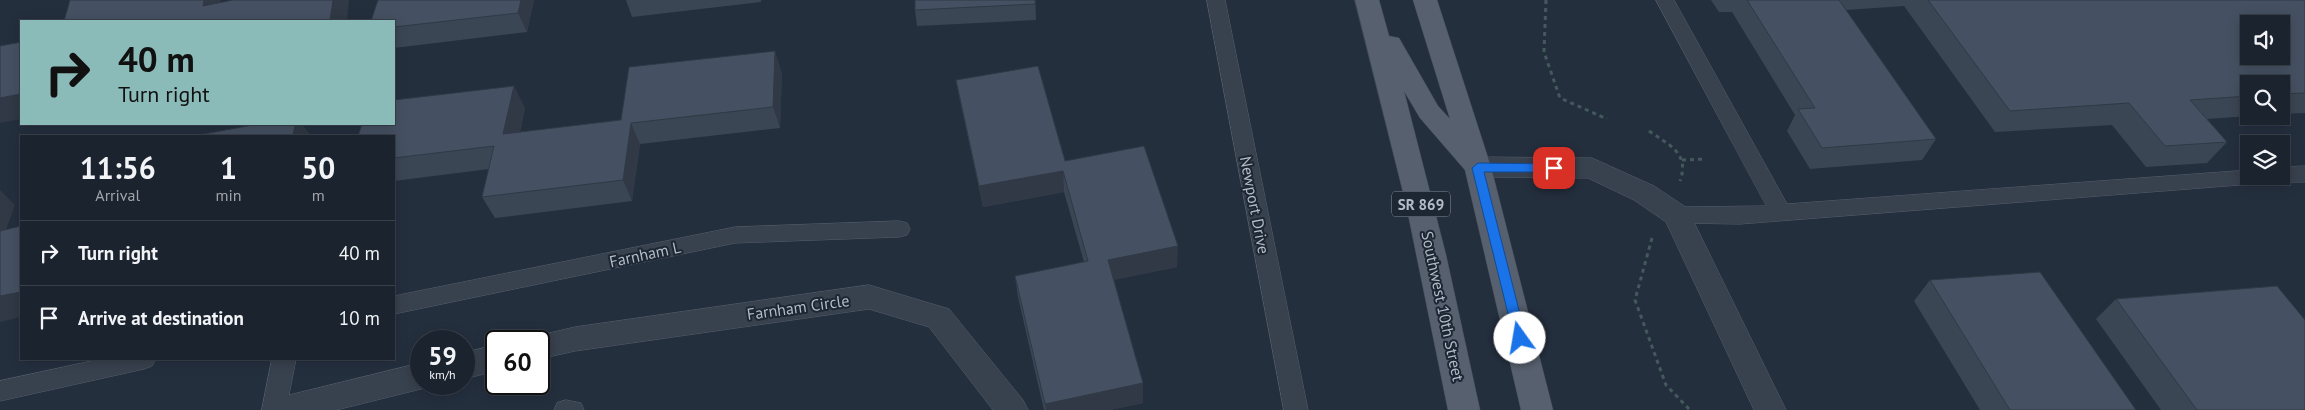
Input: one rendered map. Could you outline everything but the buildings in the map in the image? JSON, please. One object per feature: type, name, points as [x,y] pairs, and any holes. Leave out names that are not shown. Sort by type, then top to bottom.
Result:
[{"type":"main road","points":[[1367,0],[1429,112],[1478,168]]},
{"type":"main road","name":"Southwest 10th Street","points":[[1367,0],[1412,164],[1435,264],[1464,410]]},
{"type":"main road","points":[[1425,0],[1478,168],[1537,410]]},
{"type":"street","points":[[1478,168],[1592,168],[1644,193],[1677,215],[1770,410]]},
{"type":"street","name":"Farnham Circle","points":[[550,344],[574,338],[869,297],[939,318],[1012,410]]},
{"type":"street","points":[[282,410],[410,379]]},
{"type":"lane","name":"Newport Drive","points":[[1216,0],[1296,410]]},
{"type":"lane","points":[[1664,0],[1780,212]]},
{"type":"lane","points":[[2290,175],[2305,174]]},
{"type":"lane","points":[[1677,215],[1740,216],[2240,178]]},
{"type":"lane","name":"Farnham L","points":[[395,305],[734,235],[899,229]]},
{"type":"lane","points":[[0,391],[140,360]]},
{"type":"lane","points":[[274,410],[284,360]]},
{"type":"lane","points":[[566,410],[572,410]]},
{"type":"path","points":[[1546,0],[1544,52],[1560,98],[1608,119]]},
{"type":"path","points":[[1649,131],[1679,152],[1684,170],[1678,185]]},
{"type":"path","points":[[1682,160],[1705,159]]},
{"type":"path","points":[[1652,237],[1635,300],[1666,384],[1690,410]]},
{"type":"route","points":[[1520,338],[1478,168],[1554,168]]}]
